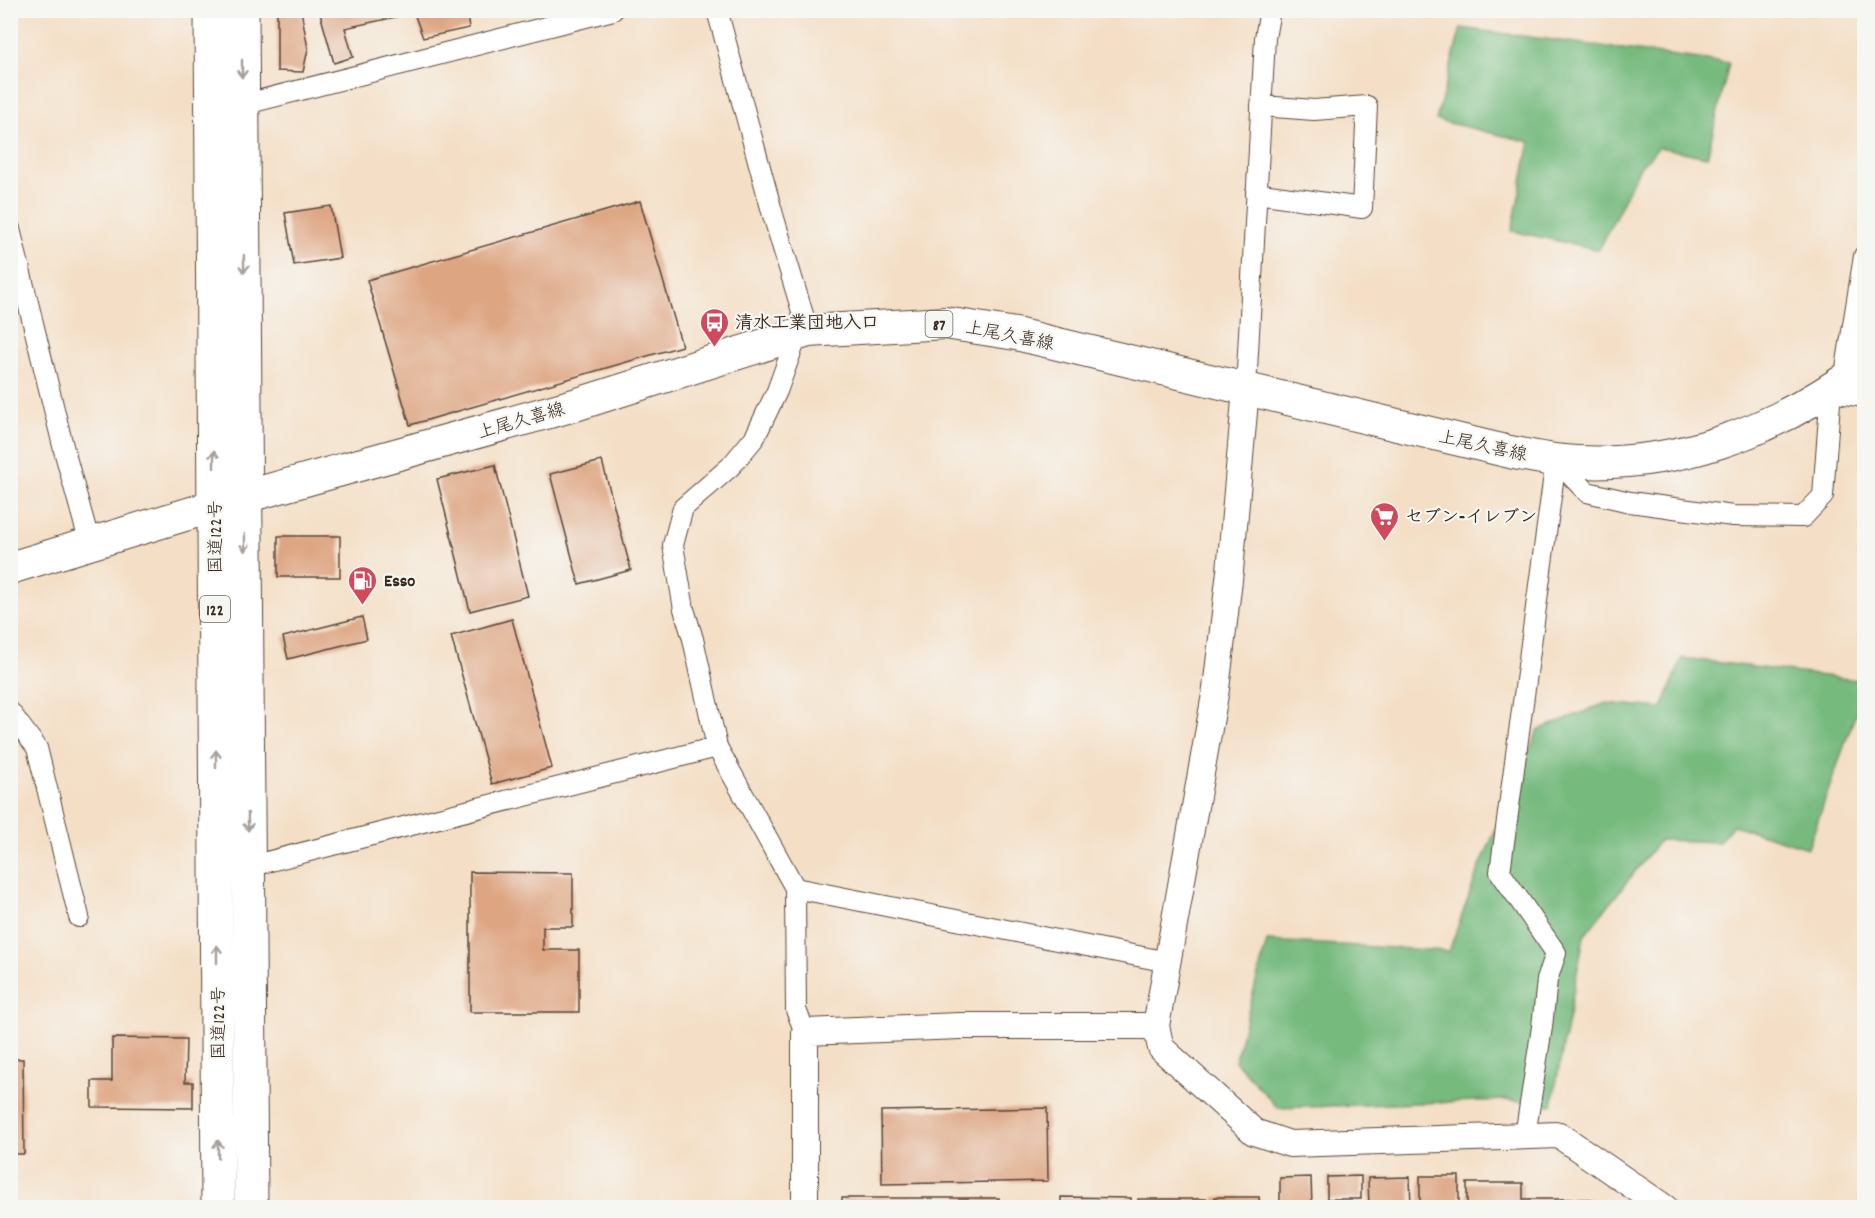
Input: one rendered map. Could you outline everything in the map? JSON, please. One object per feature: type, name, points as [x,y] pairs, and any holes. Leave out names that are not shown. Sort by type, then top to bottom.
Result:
[{"type":"highway","name":"国道122号","points":[[211,10],[229,502],[248,866],[251,1208]]},
{"type":"highway","name":"国道122号","points":[[219,1208],[217,876],[242,105],[242,10]]},
{"type":"main road","name":"上尾久喜線","points":[[10,568],[229,502],[578,404],[803,332],[945,323],[1016,334],[1510,452],[1556,460],[1603,462],[1644,460],[1687,453],[1733,439],[1851,383]]},
{"type":"street","points":[[242,105],[613,10]]},
{"type":"street","points":[[717,10],[803,332],[755,437],[731,466],[683,508],[673,545],[684,609],[717,747],[795,888],[796,1010],[805,1032],[805,1208]]},
{"type":"street","points":[[1270,10],[1265,38],[1246,388],[1230,571],[1216,689],[1156,1026],[1161,1048],[1254,1132],[1290,1144],[1559,1135],[1665,1208]]},
{"type":"street","points":[[1256,193],[1362,208],[1367,106],[1314,110],[1261,106]]},
{"type":"street","points":[[10,229],[64,450],[90,544]]},
{"type":"street","points":[[1556,460],[1587,492],[1630,502],[1733,516],[1803,517],[1823,496],[1851,383],[1860,314],[1864,256]]},
{"type":"street","points":[[1524,1136],[1542,1027],[1547,980],[1556,953],[1500,872],[1556,460]]},
{"type":"street","points":[[10,712],[37,748],[79,917]]},
{"type":"street","points":[[217,876],[248,866],[717,747]]},
{"type":"street","points":[[795,888],[1168,962]]},
{"type":"street","points":[[805,1032],[960,1026],[1156,1026]]},
{"type":"green space","points":[[1461,28],[1729,63],[1707,157],[1659,147],[1640,167],[1599,250],[1512,231],[1530,142],[1436,120]]},
{"type":"green space","points":[[1682,658],[1864,681],[1864,690],[1808,848],[1733,825],[1719,842],[1660,840],[1584,936],[1552,1105],[1506,1100],[1278,1108],[1235,1061],[1267,941],[1449,951],[1478,871],[1538,730],[1606,703],[1662,708]]},
{"type":"building","points":[[277,10],[301,10],[308,49],[303,72],[277,71]]},
{"type":"building","points":[[319,10],[466,10],[469,28],[423,38],[414,13],[345,28],[353,57],[334,63]]},
{"type":"building","points":[[640,201],[682,346],[410,425],[367,280]]},
{"type":"building","points":[[331,206],[340,258],[294,265],[285,213]]},
{"type":"building","points":[[602,461],[631,570],[579,584],[550,474]]},
{"type":"building","points":[[495,465],[528,596],[470,611],[437,479]]},
{"type":"building","points":[[278,536],[340,536],[340,577],[278,577]]},
{"type":"building","points":[[362,617],[367,639],[288,659],[283,637]]},
{"type":"building","points":[[512,619],[552,768],[492,784],[451,636]]},
{"type":"building","points":[[470,872],[573,873],[573,927],[543,927],[543,950],[579,950],[579,1012],[470,1012]]},
{"type":"building","points":[[112,1038],[186,1039],[185,1082],[193,1082],[193,1108],[92,1107],[92,1081],[112,1081]]},
{"type":"building","points":[[10,1059],[23,1059],[24,1154],[10,1154]]},
{"type":"building","points":[[1047,1108],[1048,1181],[882,1184],[881,1111]]},
{"type":"building","points":[[1361,1176],[1361,1199],[1327,1199],[1327,1177]]},
{"type":"building","points":[[1420,1176],[1459,1176],[1459,1208],[1420,1208]]},
{"type":"building","points":[[1311,1177],[1312,1208],[1280,1208],[1280,1178]]},
{"type":"building","points":[[1410,1177],[1411,1208],[1369,1208],[1368,1178]]},
{"type":"building","points":[[1467,1183],[1523,1183],[1523,1199],[1591,1199],[1591,1208],[1467,1208]]},
{"type":"building","points":[[1061,1197],[1131,1198],[1131,1208],[1061,1208]]},
{"type":"building","points":[[1215,1197],[1259,1197],[1260,1208],[1215,1208]]},
{"type":"building","points":[[842,1198],[999,1198],[999,1208],[842,1208]]},
{"type":"building","points":[[1138,1199],[1207,1199],[1207,1208],[1138,1208]]},
{"type":"building","points":[[1360,1204],[1360,1208],[1321,1208],[1321,1205]]},
{"type":"place","name":"清水工業団地入口","points":[[714,348]]},
{"type":"place","name":"セブン-イレブン","points":[[1384,542]]},
{"type":"place","name":"Esso","points":[[363,606]]}]
